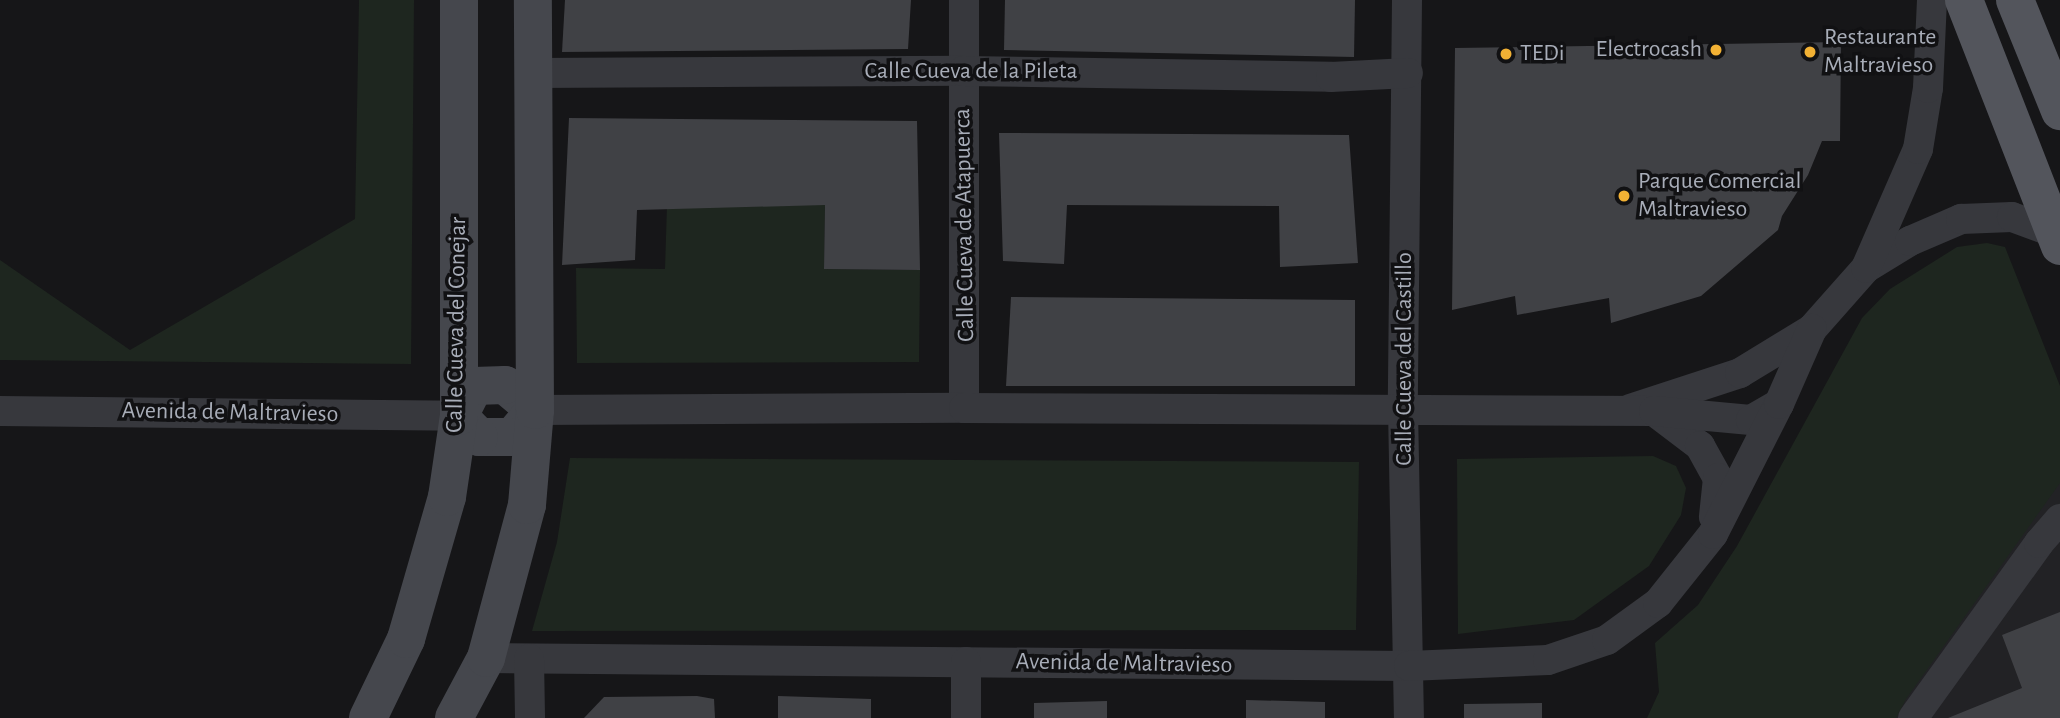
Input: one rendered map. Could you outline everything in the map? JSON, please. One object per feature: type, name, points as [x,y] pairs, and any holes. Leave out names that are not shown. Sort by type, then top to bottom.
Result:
[{"type":"main road","name":"Calle Cueva del Conejar","points":[[368,718],[405,639],[447,498],[459,416],[459,0]]},
{"type":"main road","points":[[454,718],[486,659],[527,505],[535,410],[533,0]]},
{"type":"main road","points":[[1964,0],[2058,239]]},
{"type":"main road","points":[[2015,0],[2060,111]]},
{"type":"main road","points":[[459,416],[474,386],[505,385],[535,410]]},
{"type":"street","name":"Calle Cueva de Atapuerca","points":[[964,0],[964,408]]},
{"type":"street","name":"Calle Cueva del Castillo","points":[[1407,0],[1403,409],[1409,718]]},
{"type":"street","name":"Avenida de Maltravieso","points":[[1866,268],[1918,149],[1928,88],[1932,0]]},
{"type":"street","name":"Calle Cueva de la Pileta","points":[[534,73],[963,71],[1331,77],[1408,73]]},
{"type":"street","name":"Avenida de Maltravieso","points":[[1640,411],[1740,373],[1812,329],[1866,268],[1910,241],[1961,219],[2012,217],[2058,239]]},
{"type":"street","name":"Avenida de Maltravieso","points":[[486,659],[1409,667],[1548,660],[1607,640],[1658,603],[1713,534],[1779,404],[1812,329]]},
{"type":"street","name":"Avenida de Maltravieso","points":[[535,410],[1403,409],[1640,411],[1752,420],[1779,404]]},
{"type":"street","name":"Avenida de Maltravieso","points":[[0,411],[459,416]]},
{"type":"street","points":[[1640,411],[1700,446],[1718,478],[1713,534]]},
{"type":"street","points":[[1913,718],[2039,543],[2060,519]]},
{"type":"street","points":[[529,659],[530,718]]},
{"type":"street","points":[[965,718],[966,662]]},
{"type":"shaded area","points":[[359,0],[414,0],[411,364],[0,360],[0,260],[130,350],[355,219]]},
{"type":"shaded area","points":[[667,205],[825,205],[824,269],[920,270],[919,362],[577,363],[576,268],[665,269]]},
{"type":"shaded area","points":[[1987,243],[2005,247],[2060,386],[2060,483],[1906,699],[1896,718],[1647,718],[1659,692],[1655,643],[1698,605],[1737,546],[1862,318],[1890,289],[1957,247]]},
{"type":"shaded area","points":[[1653,456],[1676,466],[1686,488],[1681,515],[1649,566],[1574,620],[1458,634],[1457,459]]},
{"type":"shaded area","points":[[570,458],[1359,462],[1356,630],[532,631],[557,542]]},
{"type":"shaded area","points":[[2060,460],[2060,718],[1870,718]]},
{"type":"building","points":[[565,0],[911,0],[908,49],[562,52]]},
{"type":"building","points":[[1005,0],[1355,0],[1354,57],[1004,50]]},
{"type":"building","name":"Parque Comercial Maltravieso","points":[[1841,42],[1840,141],[1822,141],[1808,175],[1782,216],[1778,230],[1701,296],[1611,323],[1609,298],[1517,315],[1515,296],[1452,310],[1455,48]]},
{"type":"building","points":[[569,118],[917,121],[920,270],[824,269],[825,205],[637,210],[635,260],[562,265]]},
{"type":"building","points":[[999,133],[1349,135],[1358,263],[1280,267],[1279,206],[1067,205],[1064,264],[1003,261]]},
{"type":"building","points":[[1011,297],[1355,300],[1355,386],[1006,386]]},
{"type":"building","points":[[2060,612],[2060,718],[1948,718],[2022,688],[2002,635]]},
{"type":"building","points":[[697,696],[714,699],[715,718],[584,718],[604,697]]},
{"type":"building","points":[[778,696],[871,699],[871,718],[778,718]]},
{"type":"building","points":[[1246,700],[1325,702],[1325,718],[1246,718]]},
{"type":"building","points":[[1107,701],[1107,718],[1034,718],[1034,703]]},
{"type":"building","points":[[1542,703],[1542,718],[1464,718],[1464,704]]},
{"type":"place","name":"Electrocash","points":[[1716,50]]},
{"type":"place","name":"Restaurante Maltravieso","points":[[1810,52]]},
{"type":"place","name":"TEDi","points":[[1506,54]]},
{"type":"place","name":"Parque Comercial Maltravieso","points":[[1624,196]]}]
